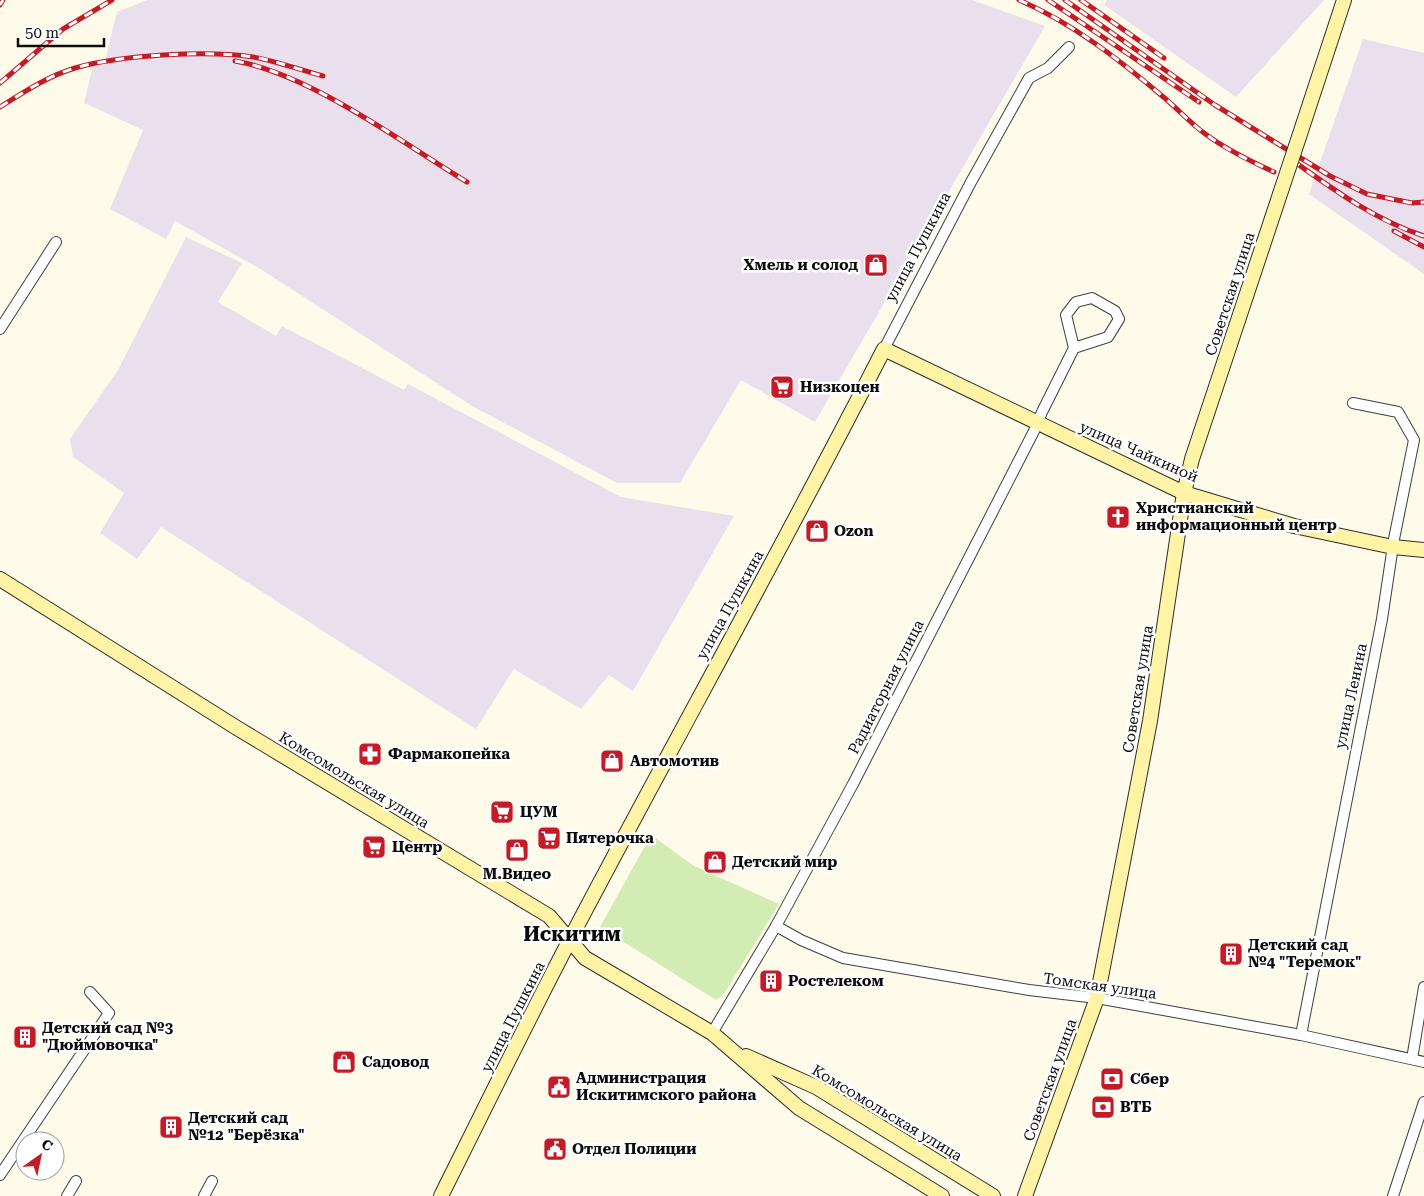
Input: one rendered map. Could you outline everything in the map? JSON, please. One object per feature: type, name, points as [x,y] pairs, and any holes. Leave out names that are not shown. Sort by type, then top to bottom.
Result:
[{"type":"main road","name":"Советская улица","points":[[1025,1196],[1097,998],[1150,721],[1184,493],[1192,459],[1344,0]]},
{"type":"main road","name":"улица Чайкиной","points":[[884,349],[1184,493],[1294,526],[1393,547],[1424,550]]},
{"type":"main road","name":"улица Пушкина","points":[[441,1196],[569,941],[722,654],[802,509],[884,349]]},
{"type":"main road","name":"Комсомольская улица","points":[[0,579],[237,728],[549,916],[585,958],[712,1033],[798,1108],[942,1196]]},
{"type":"main road","name":"Комсомольская улица","points":[[734,1051],[816,1087],[993,1196]]},
{"type":"street","name":"улица Пушкина","points":[[884,349],[971,182],[1029,78],[1048,68],[1069,47]]},
{"type":"street","points":[[0,328],[56,242]]},
{"type":"street","points":[[1092,298],[1115,311],[1119,319],[1108,337],[1074,348],[1066,315],[1076,302],[1092,298]]},
{"type":"street","name":"Радиаторная улица","points":[[712,1033],[776,926],[853,784],[1038,423],[1074,348]]},
{"type":"street","name":"улица Ленина","points":[[1301,1035],[1382,619],[1393,547],[1414,440],[1398,412],[1353,403]]},
{"type":"street","name":"Томская улица","points":[[776,926],[801,940],[843,958],[1029,990],[1097,998],[1301,1035],[1424,1062]]},
{"type":"street","points":[[1412,1059],[1424,987]]},
{"type":"street","points":[[0,1175],[109,1012],[90,992]]},
{"type":"street","points":[[1393,1196],[1424,1102]]},
{"type":"street","points":[[67,1196],[76,1181]]},
{"type":"street","points":[[204,1196],[212,1181]]},
{"type":"shaded area","points":[[147,0],[972,0],[1045,26],[815,422],[741,380],[680,483],[617,483],[472,406],[262,270],[175,221],[166,239],[110,209],[143,130],[84,103],[93,65],[105,61],[117,12]]},
{"type":"shaded area","points":[[1107,0],[1324,0],[1236,97],[1104,5]]},
{"type":"shaded area","points":[[1363,39],[1424,53],[1424,274],[1309,194]]},
{"type":"shaded area","points":[[186,237],[242,263],[218,302],[276,336],[282,326],[404,390],[408,384],[621,497],[734,516],[633,691],[609,675],[581,709],[514,669],[476,729],[161,527],[137,559],[100,533],[124,493],[73,457],[70,439],[118,370]]},
{"type":"green space","points":[[651,835],[694,866],[779,904],[724,994],[716,1000],[600,927]]},
{"type":"railway","points":[[0,5],[3,0]]},
{"type":"railway","points":[[0,83],[63,29],[112,0]]},
{"type":"railway","points":[[1019,0],[1057,19],[1093,42],[1144,81],[1212,139],[1274,172]]},
{"type":"railway","points":[[1048,0],[1199,102]]},
{"type":"railway","points":[[1065,0],[1215,105],[1330,176],[1367,194],[1412,203],[1424,202]]},
{"type":"railway","points":[[1081,0],[1164,58]]},
{"type":"railway","points":[[0,107],[36,85],[65,71],[115,60],[139,57],[188,54],[234,55],[280,63],[323,76]]},
{"type":"railway","points":[[235,61],[264,68],[324,94],[467,182]]},
{"type":"railway","points":[[1292,160],[1339,193],[1372,213],[1424,236]]},
{"type":"railway","points":[[1394,231],[1424,247]]},
{"type":"place","name":"Хмель и солод","points":[[876,265]]},
{"type":"place","name":"Низкоцен","points":[[782,387]]},
{"type":"place","name":"Христианский информационный центр","points":[[1118,517]]},
{"type":"place","name":"Ozon","points":[[817,531]]},
{"type":"place","name":"Фармакопейка","points":[[370,754]]},
{"type":"place","name":"Автомотив","points":[[612,761]]},
{"type":"place","name":"ЦУМ","points":[[502,812]]},
{"type":"place","name":"Пятерочка","points":[[549,838]]},
{"type":"place","name":"Центр","points":[[374,847]]},
{"type":"place","name":"М.Видео","points":[[517,850]]},
{"type":"place","name":"Детский мир","points":[[715,862]]},
{"type":"place","name":"Детский сад №4 \"Теремок\"","points":[[1231,954]]},
{"type":"place","name":"Ростелеком","points":[[771,981]]},
{"type":"place","name":"Детский сад №3 \"Дюймовочка\"","points":[[25,1037]]},
{"type":"place","name":"Садовод","points":[[344,1062]]},
{"type":"place","name":"Сбер","points":[[1112,1079]]},
{"type":"place","name":"Администрация Искитимского района","points":[[559,1087]]},
{"type":"place","name":"ВТБ","points":[[1103,1107]]},
{"type":"place","name":"Детский сад №12 \"Берёзка\"","points":[[171,1127]]},
{"type":"place","name":"Отдел Полиции","points":[[555,1149]]},
{"type":"district","name":"Искитим","points":[[572,934]]}]
